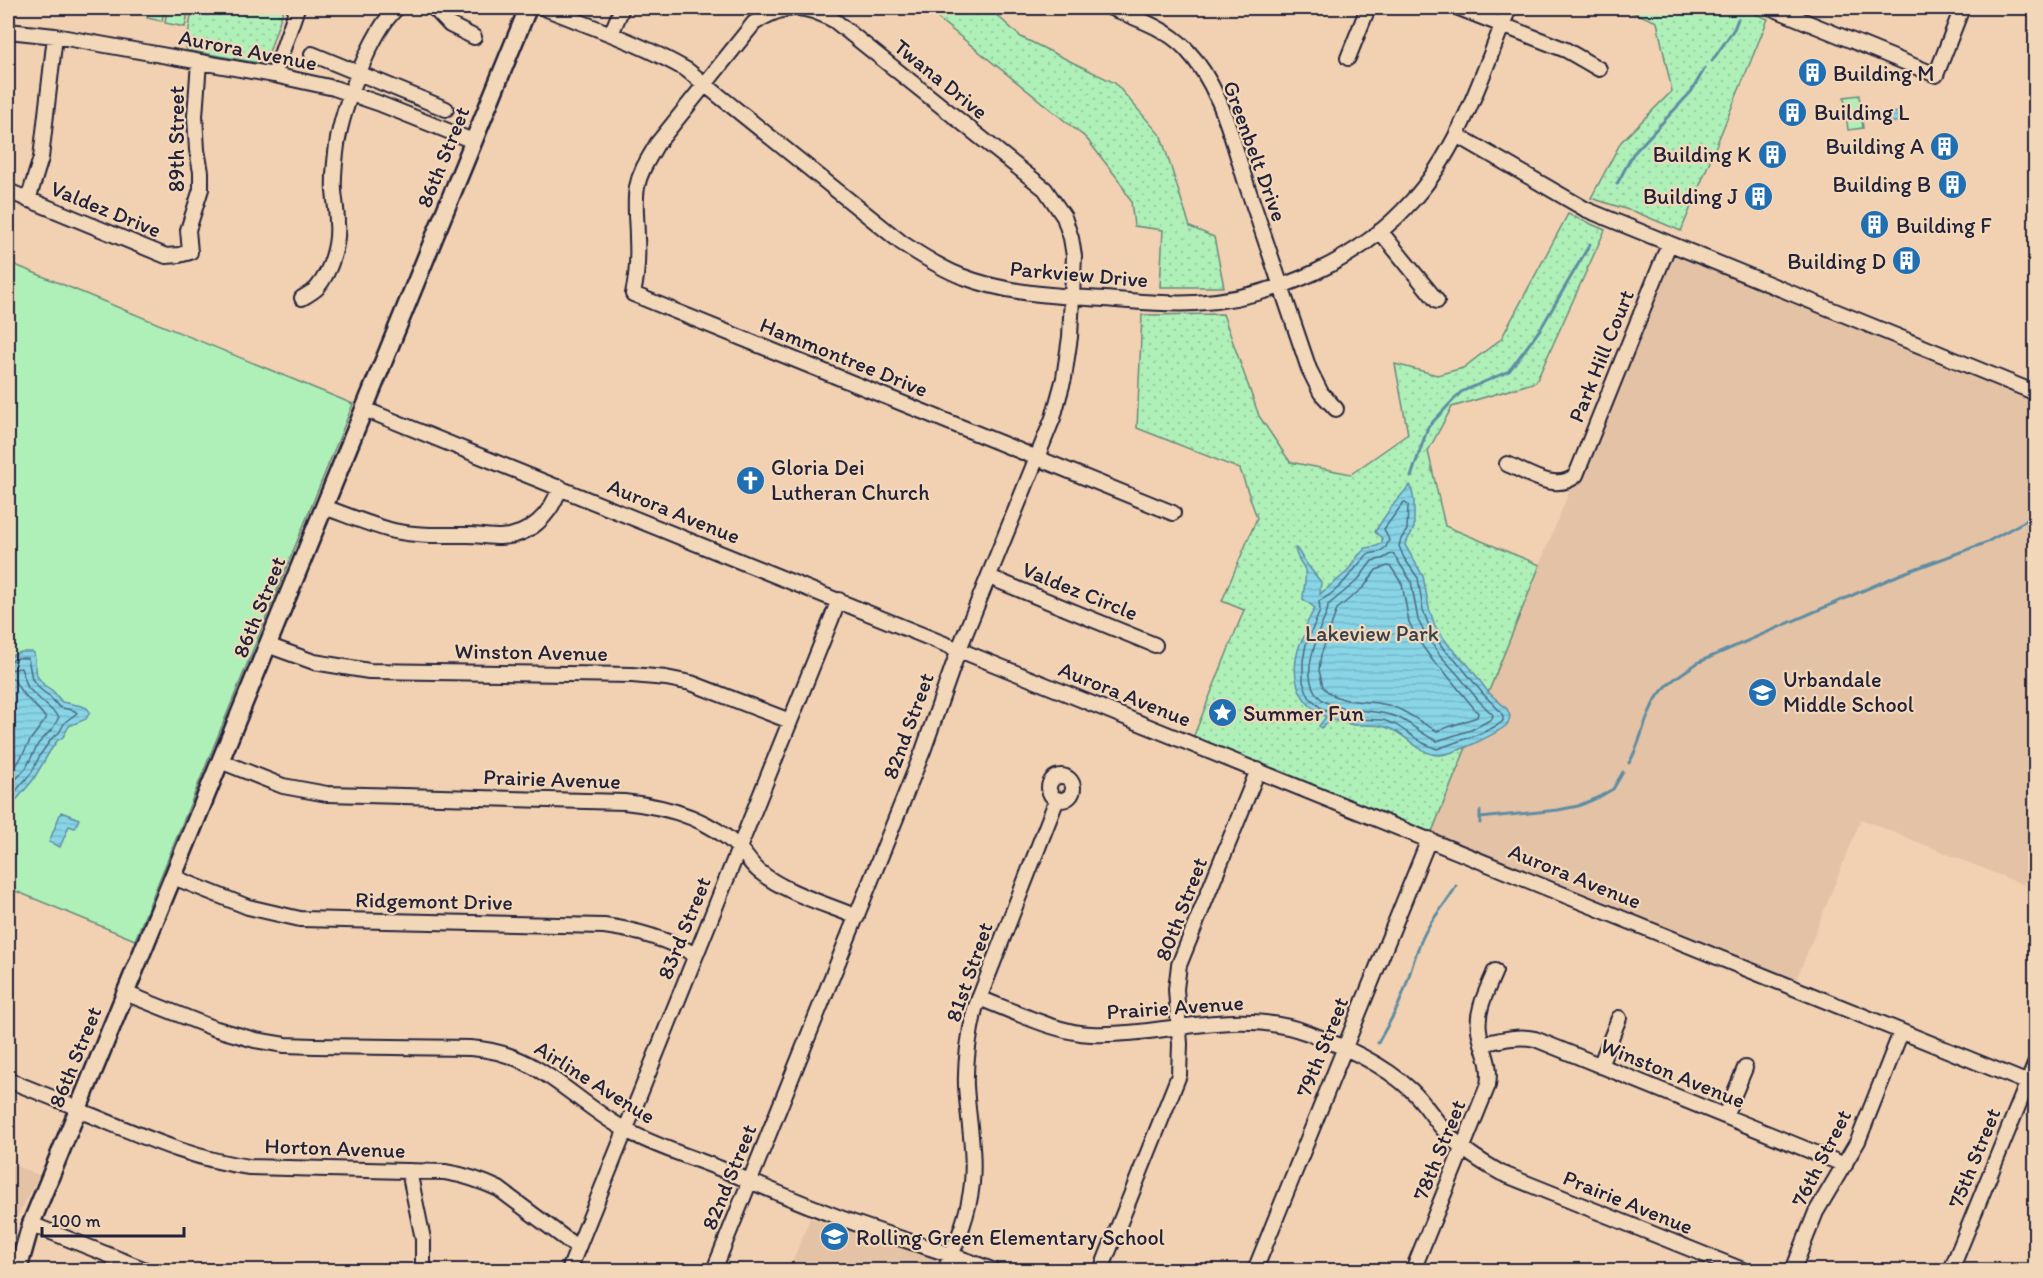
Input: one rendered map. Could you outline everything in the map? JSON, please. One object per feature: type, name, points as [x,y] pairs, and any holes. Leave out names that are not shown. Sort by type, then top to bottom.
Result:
[{"type":"main road","name":"86th Street","points":[[18,1270],[31,1224],[528,8]]},
{"type":"main road","name":"86th Street","points":[[8,1261],[31,1224]]},
{"type":"street","points":[[274,75],[297,8]]},
{"type":"street","points":[[302,298],[318,287],[330,264],[336,245],[338,225],[334,172],[337,142],[359,74],[378,31],[394,8]]},
{"type":"street","points":[[434,8],[450,25],[474,37]]},
{"type":"street","name":"Parkview Drive","points":[[544,8],[663,56],[705,84],[902,243],[935,264],[988,285],[1016,292],[1193,303],[1227,300],[1260,293],[1341,259],[1380,231],[1412,202],[1431,178],[1457,135],[1509,8]]},
{"type":"street","points":[[611,34],[622,8]]},
{"type":"street","name":"Twana Drive","points":[[705,84],[753,24],[772,12],[791,8],[818,11],[836,21],[1045,189]]},
{"type":"street","name":"Greenbelt Drive","points":[[1111,8],[1153,25],[1170,35],[1188,51],[1202,70],[1224,115],[1309,369],[1321,393],[1336,409]]},
{"type":"street","points":[[1348,58],[1368,8]]},
{"type":"street","points":[[1460,8],[1566,50],[1599,69]]},
{"type":"street","points":[[1772,8],[1936,75],[1962,8]]},
{"type":"street","name":"Aurora Avenue","points":[[8,31],[54,36],[274,75],[334,88],[473,141]]},
{"type":"street","points":[[28,200],[41,158],[54,36]]},
{"type":"street","points":[[312,54],[446,109]]},
{"type":"street","name":"89th Street","points":[[190,252],[188,230],[201,189],[195,116],[199,62]]},
{"type":"street","name":"Hammontree Drive","points":[[705,84],[657,144],[641,174],[634,207],[638,237],[637,276],[633,294],[1173,513]]},
{"type":"street","points":[[1457,135],[1574,203],[2036,393]]},
{"type":"street","name":"82nd Street","points":[[714,1270],[857,917],[959,649],[1053,418],[1064,378],[1070,337],[1074,256],[1064,217],[1045,189]]},
{"type":"street","name":"Valdez Drive","points":[[8,191],[166,256],[190,252]]},
{"type":"street","points":[[1380,231],[1437,301]]},
{"type":"street","name":"Park Hill Court","points":[[1507,464],[1561,484],[1570,481],[1576,475],[1669,244]]},
{"type":"street","name":"Aurora Avenue","points":[[364,408],[2031,1085]]},
{"type":"street","points":[[324,507],[395,531],[431,535],[499,537],[531,528],[541,520],[550,510],[560,488]]},
{"type":"street","name":"Valdez Circle","points":[[989,577],[1155,645]]},
{"type":"street","name":"83rd Street","points":[[569,1270],[839,600]]},
{"type":"street","name":"Winston Avenue","points":[[267,645],[314,662],[369,671],[620,675],[666,678],[715,692],[790,722]]},
{"type":"street","name":"Prairie Avenue","points":[[220,761],[283,786],[327,794],[644,804],[684,814],[702,823],[739,848],[760,872],[781,886],[857,917]]},
{"type":"street","name":"80th Street","points":[[1101,1270],[1177,1084],[1181,1065],[1176,989],[1179,965],[1258,770]]},
{"type":"street","name":"81st Street","points":[[945,1270],[963,1226],[972,1183],[972,1137],[966,1090],[967,1044],[978,998],[1057,799]]},
{"type":"street","name":"79th Street","points":[[1255,1270],[1429,839]]},
{"type":"street","name":"Ridgemont Drive","points":[[173,877],[248,907],[300,919],[604,926],[648,934],[676,944],[696,955]]},
{"type":"street","name":"78th Street","points":[[1413,1270],[1488,1085],[1490,1072],[1479,1029],[1479,1016],[1495,971]]},
{"type":"street","name":"Airline Avenue","points":[[125,993],[213,1028],[255,1040],[305,1046],[470,1048],[511,1055],[536,1066],[625,1130],[866,1227],[992,1270]]},
{"type":"street","name":"Prairie Avenue","points":[[978,998],[1058,1028],[1088,1034],[1120,1034],[1216,1022],[1262,1023],[1307,1033],[1366,1058],[1399,1079],[1462,1148],[1501,1173],[1743,1270]]},
{"type":"street","points":[[1600,1066],[1619,1018]]},
{"type":"street","name":"76th Street","points":[[1793,1270],[1816,1212],[1858,1141],[1901,1032]]},
{"type":"street","name":"Winston Avenue","points":[[1482,1044],[1507,1038],[1525,1037],[1535,1040],[1845,1165]]},
{"type":"street","name":"75th Street","points":[[1951,1270],[2031,1085],[2036,1062]]},
{"type":"street","points":[[1725,1116],[1745,1068]]},
{"type":"street","name":"Horton Avenue","points":[[8,1080],[184,1152],[227,1164],[249,1167],[445,1172],[486,1183],[520,1204],[578,1248]]},
{"type":"street","points":[[409,1171],[423,1239],[423,1270]]},
{"type":"street","points":[[31,1224],[146,1270]]},
{"type":"shaded area","name":"Urbandale Middle School","points":[[1669,244],[2035,393],[2036,856],[2024,885],[1861,819],[1793,988],[1429,839]]},
{"type":"shaded area","points":[[8,1163],[39,1175],[8,1232]]},
{"type":"shaded area","name":"Rolling Green Elementary School","points":[[810,1218],[935,1259],[930,1270],[789,1270]]},
{"type":"green space","points":[[148,8],[164,8],[162,21],[147,18]]},
{"type":"green space","points":[[167,8],[189,8],[185,27],[165,23]]},
{"type":"green space","points":[[192,8],[284,8],[265,64],[186,50]]},
{"type":"green space","points":[[925,8],[989,8],[1021,37],[1115,83],[1161,136],[1190,227],[1214,237],[1224,287],[1160,287],[1163,230],[1134,226],[1131,201],[1118,179],[1086,138]]},
{"type":"green space","points":[[1622,8],[1741,8],[1768,19],[1681,231],[1638,213],[1591,198],[1621,142],[1672,91],[1657,22]]},
{"type":"green space","points":[[1859,95],[1863,128],[1848,130],[1844,97]]},
{"type":"green space","name":"Lakeview Park","points":[[1568,214],[1605,230],[1536,382],[1452,407],[1428,451],[1445,526],[1540,565],[1429,839],[1191,743],[1244,610],[1222,601],[1257,518],[1240,469],[1137,428],[1142,315],[1223,314],[1259,416],[1290,462],[1351,474],[1408,434],[1395,364],[1437,375],[1463,368],[1501,339]]},
{"type":"green space","points":[[8,262],[353,404],[135,940],[8,888]]},
{"type":"water","points":[[1899,112],[1900,121],[1883,124],[1882,115]]},
{"type":"water","points":[[1410,485],[1414,501],[1414,528],[1405,545],[1423,576],[1435,626],[1488,692],[1507,709],[1510,716],[1508,724],[1494,734],[1462,749],[1436,755],[1430,754],[1385,727],[1354,725],[1331,720],[1321,728],[1319,726],[1326,717],[1308,704],[1298,686],[1296,677],[1295,666],[1300,644],[1315,608],[1303,599],[1305,570],[1295,548],[1321,582],[1320,594],[1347,572],[1366,548],[1382,543],[1382,538],[1375,532],[1392,506]]},
{"type":"water","points":[[21,652],[34,653],[37,676],[62,702],[82,706],[90,712],[86,719],[69,726],[63,737],[50,751],[33,780],[8,810],[8,663],[10,656]]},
{"type":"water","points":[[61,812],[79,819],[75,828],[69,826],[60,847],[49,842]]},
{"type":"waterway","points":[[1712,61],[1734,29],[1738,19]]},
{"type":"waterway","points":[[1617,184],[1633,154],[1691,92],[1705,68]]},
{"type":"waterway","points":[[1411,477],[1428,427],[1461,392],[1509,371],[1541,328],[1590,244]]},
{"type":"waterway","points":[[1629,763],[1659,695],[1670,682],[1699,662],[1901,574],[1985,543],[2036,515]]},
{"type":"waterway","points":[[1480,818],[1578,806],[1613,789],[1623,772]]},
{"type":"waterway","points":[[1480,811],[1480,823]]},
{"type":"waterway","points":[[1378,1043],[1398,1006],[1425,934],[1456,886]]},
{"type":"place","name":"Building M","points":[[1812,73]]},
{"type":"place","name":"Building L","points":[[1793,112]]},
{"type":"place","name":"Building A","points":[[1945,146]]},
{"type":"place","name":"Building K","points":[[1772,154]]},
{"type":"place","name":"Building B","points":[[1952,184]]},
{"type":"place","name":"Building J","points":[[1759,196]]},
{"type":"place","name":"Building F","points":[[1875,225]]},
{"type":"place","name":"Building D","points":[[1907,261]]},
{"type":"place","name":"Gloria Dei Lutheran Church","points":[[750,480]]},
{"type":"place","name":"Urbandale Middle School","points":[[1762,692]]},
{"type":"place","name":"Summer Fun","points":[[1222,713]]},
{"type":"place","name":"Rolling Green Elementary School","points":[[835,1237]]}]
